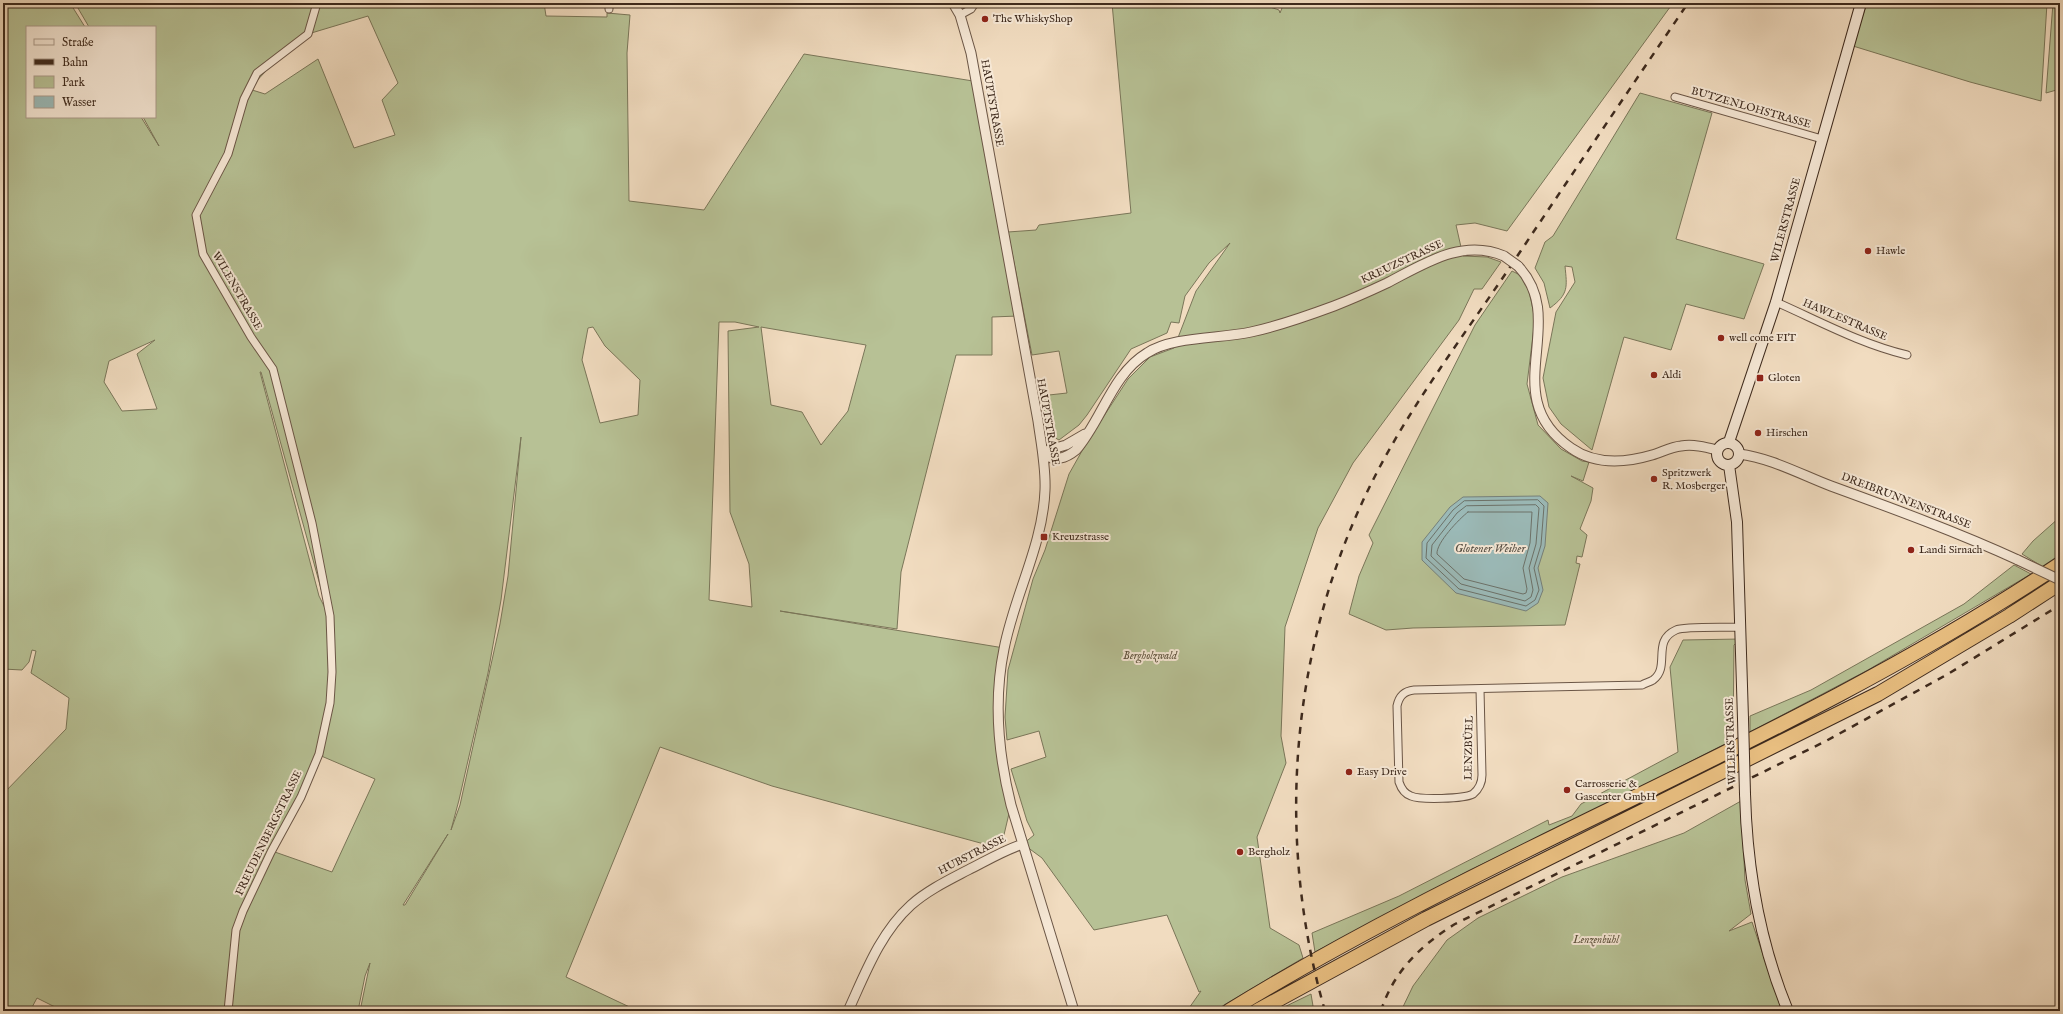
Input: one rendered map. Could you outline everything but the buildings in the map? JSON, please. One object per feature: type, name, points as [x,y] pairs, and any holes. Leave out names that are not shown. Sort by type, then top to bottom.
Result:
[{"type":"highway","points":[[1229,1011],[1293,973],[1418,906],[1720,757],[1840,695],[1971,621],[2060,564]]},
{"type":"highway","points":[[1257,1011],[1426,918],[1878,694],[2009,616],[2060,581]]},
{"type":"main road","name":"WILERSTRASSE","points":[[1729,442],[1776,302],[1860,3]]},
{"type":"main road","points":[[1729,442],[1737,446],[1739,454],[1737,461],[1729,465],[1722,464],[1718,459],[1717,450],[1721,444],[1729,442]]},
{"type":"main road","name":"WILERSTRASSE","points":[[1729,465],[1737,522],[1747,844],[1755,901],[1772,965],[1788,1011]]},
{"type":"street","name":"WILENSTRASSE","points":[[312,523],[273,369],[252,337],[203,254],[196,215],[228,154],[244,99],[258,73],[308,34],[317,3]]},
{"type":"street","name":"HAUPTSTRASSE","points":[[953,3],[960,16],[971,53],[1043,455],[1045,491],[1042,510],[1033,549],[1004,648],[998,695],[998,733],[1003,768],[1011,805],[1023,844]]},
{"type":"street","points":[[960,16],[971,9],[975,3]]},
{"type":"street","name":"BUTZENLOHSTRASSE","points":[[1675,97],[1822,139]]},
{"type":"street","name":"KREUZSTRASSE","points":[[1043,455],[1049,450],[1071,443],[1086,433],[1126,372],[1140,357],[1155,348],[1178,342],[1251,332],[1284,324],[1360,296],[1432,260],[1457,251],[1480,249],[1504,256],[1518,266],[1530,281],[1536,296],[1539,314],[1534,388],[1544,419],[1556,436],[1580,453],[1595,459],[1612,461],[1640,458],[1682,446],[1697,446],[1717,450]]},
{"type":"street","name":"HAWLESTRASSE","points":[[1776,302],[1861,341],[1882,349],[1907,355]]},
{"type":"street","name":"DREIBRUNNENSTRASSE","points":[[1739,454],[1761,459],[1962,536],[2018,560],[2060,581]]},
{"type":"street","name":"FREUDENBERGSTRASSE","points":[[228,1011],[236,930],[243,911],[271,852],[304,790],[319,754],[330,703],[332,672],[330,616],[312,523]]},
{"type":"street","name":"LENZBÜEL","points":[[1480,689],[1482,775],[1479,788],[1473,794],[1466,797],[1419,798],[1408,795],[1403,790],[1399,778],[1397,706],[1399,699],[1404,694],[1411,691],[1480,689],[1642,685],[1654,679],[1661,668],[1662,645],[1667,635],[1677,629],[1740,627]]},
{"type":"street","name":"HUBSTRASSE","points":[[848,1011],[880,943],[895,922],[911,905],[940,885],[1001,853],[1023,844],[1074,1011]]},
{"type":"green space","points":[[3,3],[70,3],[84,26],[26,26],[26,118],[142,118],[159,146],[144,118],[156,118],[156,26],[88,26],[75,3],[544,3],[546,16],[607,17],[607,13],[630,15],[627,53],[629,201],[704,210],[804,54],[973,81],[1018,316],[992,317],[992,355],[956,355],[901,572],[897,629],[780,611],[1004,648],[998,695],[1011,805],[1003,839],[995,847],[772,786],[660,747],[566,977],[638,1011],[360,1011],[370,963],[365,976],[358,1011],[63,1011],[37,998],[30,1011],[3,1011],[3,794],[66,729],[69,698],[31,673],[36,651],[32,650],[29,662],[22,670],[3,669]],"holes":[[[368,16],[398,83],[382,100],[395,135],[354,148],[318,59],[265,94],[249,89],[282,54],[308,34]],[[719,322],[735,322],[759,327],[728,331],[730,512],[749,564],[752,607],[709,600]],[[593,327],[605,346],[640,380],[638,415],[600,423],[582,360],[588,328]],[[761,327],[866,345],[848,411],[821,445],[802,412],[771,405]],[[155,340],[137,354],[157,409],[122,411],[104,382],[109,361]],[[260,372],[328,614],[319,596]],[[521,437],[508,576],[500,624],[460,805],[451,830],[488,673],[501,600]],[[319,755],[375,779],[332,872],[272,851]],[[448,834],[405,905],[403,905]]]},
{"type":"green space","name":"Bergholzwald","points":[[1112,3],[1258,3],[1279,10],[1280,13],[1284,3],[1673,3],[1507,231],[1475,223],[1456,225],[1463,256],[1487,257],[1501,262],[1482,289],[1474,289],[1459,320],[1353,463],[1318,528],[1285,627],[1281,736],[1286,763],[1257,837],[1270,928],[1299,945],[1303,958],[1214,1011],[1187,1011],[1201,991],[1199,992],[1167,915],[1094,930],[1042,858],[1023,844],[1034,835],[1027,821],[1011,769],[1046,757],[1039,731],[1007,740],[1005,717],[1008,670],[1033,579],[1045,550],[1069,474],[1087,442],[1128,379],[1150,357],[1174,348],[1196,291],[1230,243],[1209,263],[1185,296],[1179,323],[1171,322],[1167,333],[1131,349],[1079,425],[1059,440],[1052,436],[1040,396],[1067,393],[1059,351],[1032,355],[1008,232],[1036,230],[1039,225],[1131,213]]},
{"type":"green space","points":[[1867,3],[2047,3],[2041,101],[1970,82],[1853,46]]},
{"type":"green space","points":[[2053,3],[2060,3],[2060,89],[2046,93]]},
{"type":"green space","points":[[1640,93],[1712,113],[1676,239],[1764,264],[1744,319],[1686,304],[1671,350],[1624,337],[1592,450],[1561,424],[1549,407],[1543,378],[1556,312],[1575,282],[1572,267],[1565,266],[1566,285],[1564,294],[1550,308],[1544,283],[1535,268],[1545,242],[1553,236]]},
{"type":"green space","points":[[1512,271],[1520,275],[1529,291],[1535,319],[1527,384],[1538,425],[1561,449],[1582,461],[1589,462],[1583,481],[1571,476],[1593,488],[1591,501],[1580,529],[1587,535],[1582,557],[1577,556],[1576,563],[1580,564],[1565,625],[1413,628],[1386,630],[1349,614],[1359,576],[1373,543],[1369,535],[1475,325]]},
{"type":"green space","points":[[2060,517],[2060,556],[2043,567],[2022,554],[2033,541]]},
{"type":"green space","points":[[2014,565],[2031,574],[1868,670],[1750,732],[1750,716],[1811,690],[1964,604]]},
{"type":"green space","points":[[1740,639],[1734,645],[1733,740],[1581,817],[1468,871],[1315,952],[1312,933],[1399,896],[1548,820],[1549,825],[1572,816],[1581,804],[1678,752],[1670,667],[1683,640]]},
{"type":"green space","name":"Lenzenbühl","points":[[1741,801],[1745,880],[1751,914],[1729,931],[1752,922],[1782,1011],[1401,1011],[1413,986],[1447,940],[1478,918],[1562,877],[1684,833]]},
{"type":"green space","points":[[1311,994],[1313,1006],[1304,1011],[1276,1011]]},
{"type":"water","name":"Glotener Weiher","points":[[1540,496],[1548,503],[1545,546],[1538,568],[1543,590],[1538,603],[1526,611],[1456,593],[1422,560],[1422,542],[1450,507],[1463,497]]},
{"type":"railway","points":[[1325,1011],[1309,945],[1300,879],[1296,812],[1299,744],[1307,678],[1322,612],[1343,548],[1370,486],[1400,431],[1434,377],[1688,3]]},
{"type":"railway","points":[[1381,1011],[1393,984],[1410,961],[1420,950],[1455,924],[1826,741],[1948,674],[2060,605]]},
{"type":"place","name":"The WhiskyShop","points":[[985,19]]},
{"type":"place","name":"Hawle","points":[[1868,251]]},
{"type":"place","name":"well come FIT","points":[[1721,338]]},
{"type":"place","name":"Aldi","points":[[1654,375]]},
{"type":"place","name":"Gloten","points":[[1760,378]]},
{"type":"place","name":"Hirschen","points":[[1758,433]]},
{"type":"place","name":"Spritzwerk R. Mosberger","points":[[1654,479]]},
{"type":"place","name":"Kreuzstrasse","points":[[1044,537]]},
{"type":"place","name":"Landi Sirnach","points":[[1911,550]]},
{"type":"place","name":"Easy Drive","points":[[1349,772]]},
{"type":"place","name":"Carrosserie & Gascenter GmbH","points":[[1567,790]]},
{"type":"place","name":"Bergholz","points":[[1240,852]]}]
